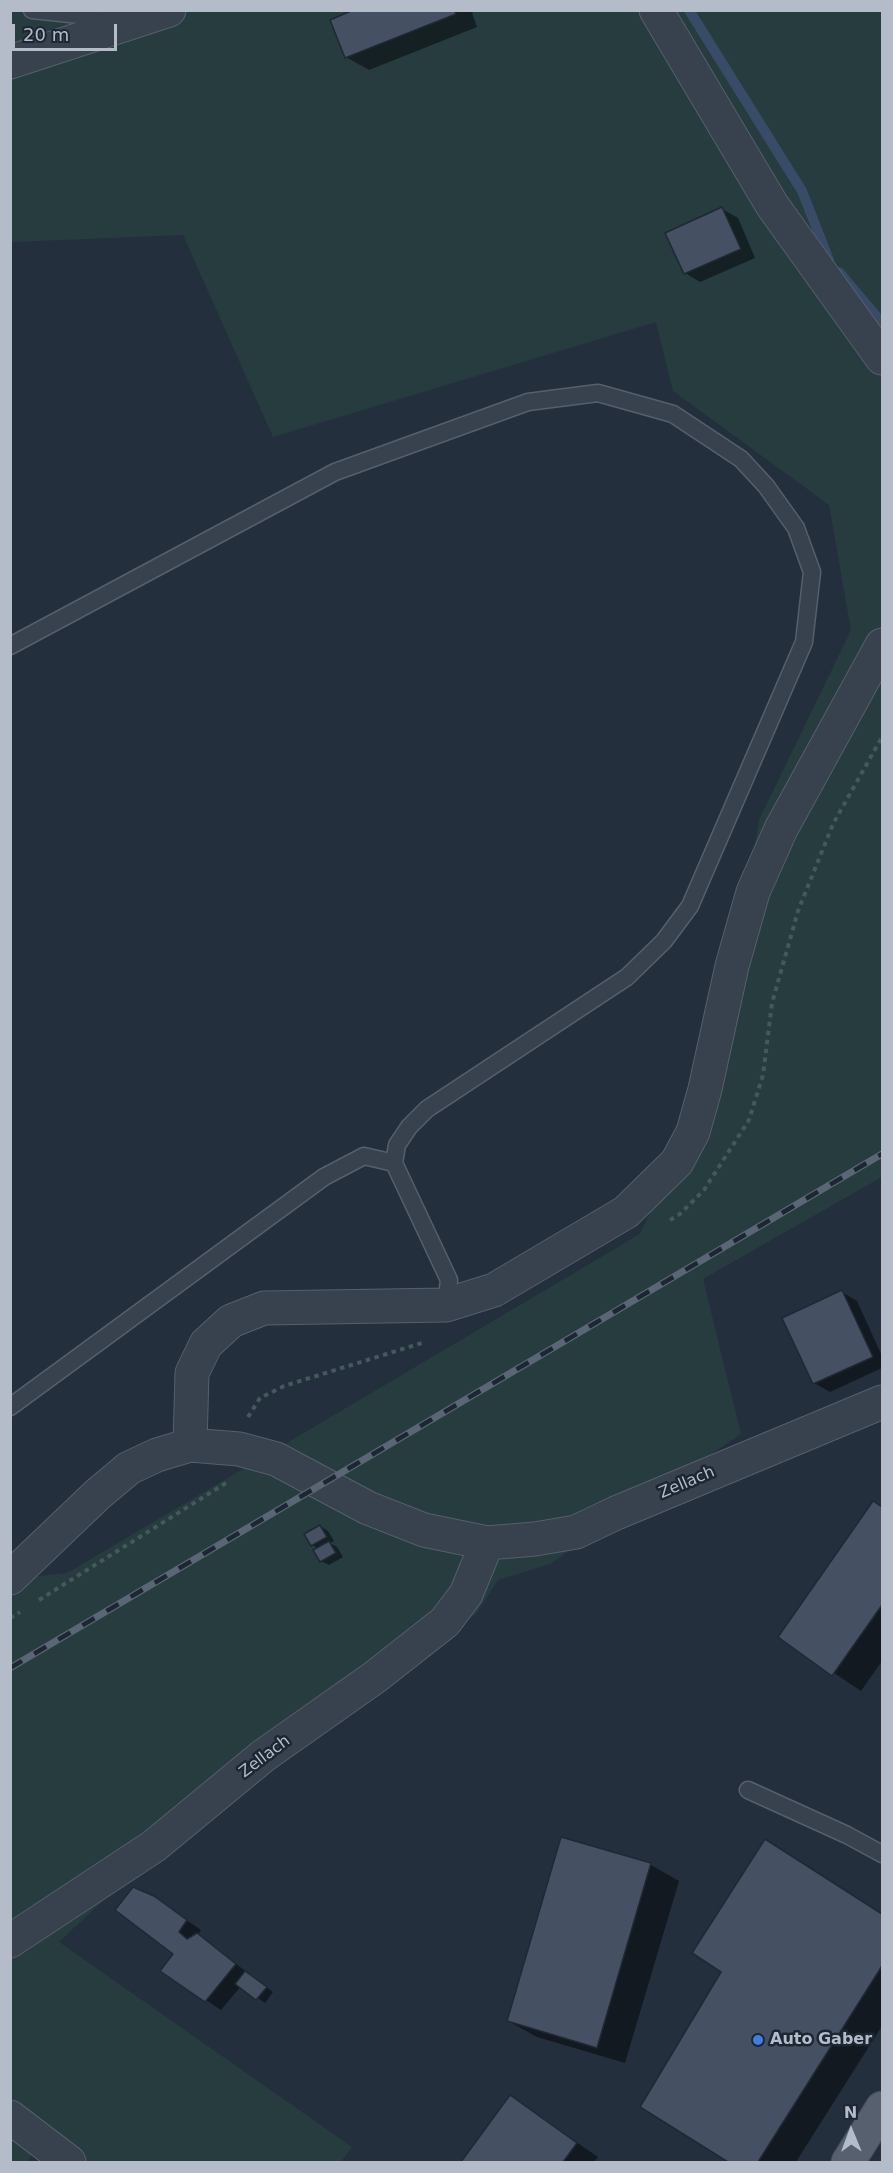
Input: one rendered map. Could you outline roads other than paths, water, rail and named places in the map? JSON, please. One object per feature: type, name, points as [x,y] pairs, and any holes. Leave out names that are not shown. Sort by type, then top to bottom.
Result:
[{"type":"main road","points":[[848,2163],[882,2108]]},
{"type":"street","points":[[10,62],[170,10]]},
{"type":"street","points":[[656,10],[772,205],[882,358]]},
{"type":"street","points":[[190,1445],[192,1373],[206,1344],[231,1322],[264,1308],[446,1305],[494,1290],[626,1212],[677,1162],[693,1132],[732,966],[753,892],[781,829],[882,645]]},
{"type":"street","name":"Zellach","points":[[10,1578],[98,1494],[129,1468],[157,1455],[190,1445],[239,1449],[276,1459],[368,1508],[424,1530],[488,1543],[535,1539],[576,1532],[616,1512],[882,1402]]},
{"type":"street","name":"Zellach","points":[[10,1941],[154,1846],[263,1756],[375,1677],[445,1622],[466,1594],[488,1543]]},
{"type":"street","points":[[10,2117],[51,2156]]},
{"type":"lane","points":[[32,10],[136,21]]},
{"type":"lane","points":[[10,646],[335,472],[528,402],[598,393],[674,414],[741,459],[766,486],[796,528],[812,572],[804,642],[690,906],[664,941],[627,977],[427,1109],[409,1127],[397,1145],[394,1163],[449,1280],[446,1305]]},
{"type":"lane","points":[[10,1407],[324,1177],[364,1156],[394,1163]]},
{"type":"lane","points":[[748,1790],[847,1835],[882,1854]]},
{"type":"waterway","points":[[689,10],[802,191],[829,260]]},
{"type":"waterway","points":[[839,272],[882,323]]},
{"type":"railway","points":[[10,1668],[882,1154]]},
{"type":"place","name":"Auto Gaber","points":[[758,2040]]}]
